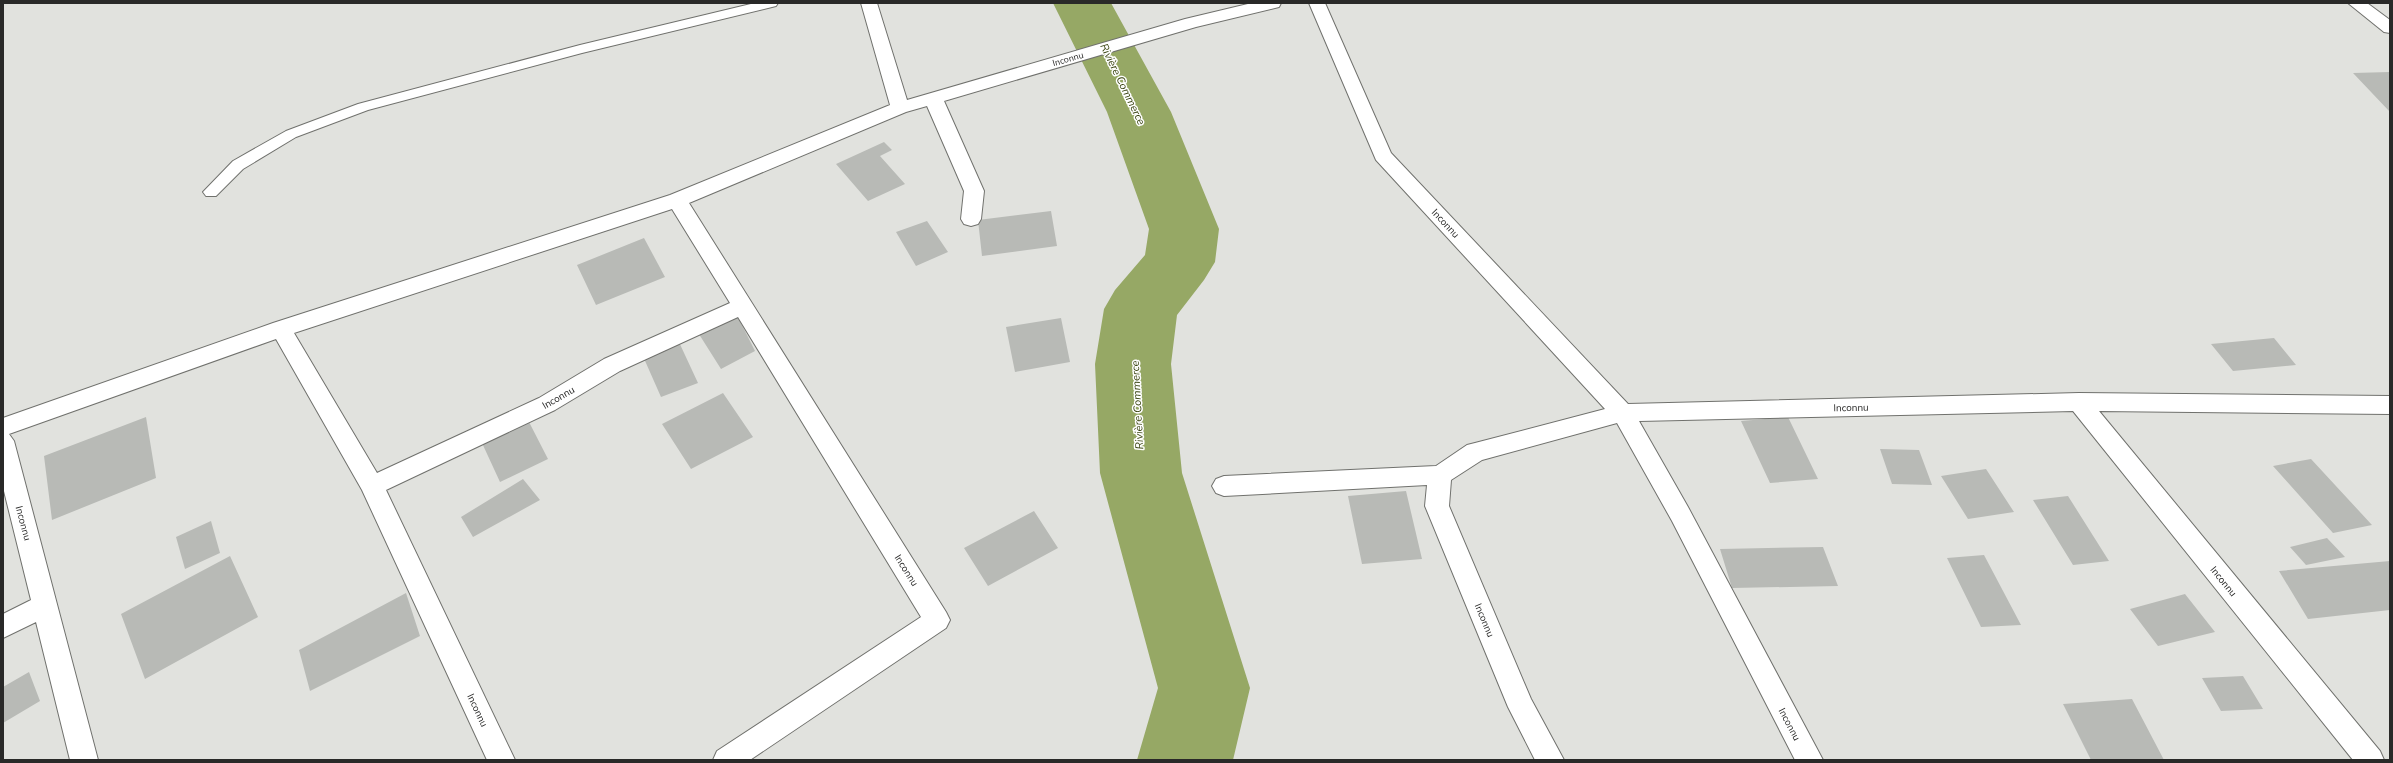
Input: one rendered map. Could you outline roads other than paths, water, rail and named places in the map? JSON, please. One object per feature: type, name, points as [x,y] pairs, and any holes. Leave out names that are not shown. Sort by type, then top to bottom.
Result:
[{"type":"street","points":[[869,3],[900,108]]},
{"type":"street","name":"Inconnu","points":[[3,427],[281,329],[418,286],[677,200],[900,108],[1191,23],[1273,3]]},
{"type":"street","name":"Inconnu","points":[[1317,3],[1384,156],[1623,413],[1680,514],[1809,760]]},
{"type":"street","points":[[2356,3],[2390,28]]},
{"type":"street","points":[[933,98],[974,191],[971,219]]},
{"type":"street","name":"Inconnu","points":[[677,200],[938,620],[727,760]]},
{"type":"street","name":"Inconnu","points":[[372,486],[547,404],[612,365],[742,306]]},
{"type":"street","name":"Inconnu","points":[[281,329],[372,486],[501,760]]},
{"type":"street","name":"Inconnu","points":[[2079,402],[2370,760]]},
{"type":"street","name":"Inconnu","points":[[1550,760],[1521,707],[1437,506],[1440,476],[1475,452],[1623,413],[2079,402],[2390,405]]},
{"type":"street","name":"Inconnu","points":[[3,442],[46,604],[84,760]]},
{"type":"street","points":[[1224,486],[1440,476]]},
{"type":"street","points":[[3,627],[46,604]]},
{"type":"lane","points":[[210,192],[238,165],[291,134],[362,107],[580,49],[771,3]]},
{"type":"waterway","name":"Rivière Commerce","points":[[1082,3],[1139,112],[1184,229],[1179,262],[1141,309],[1133,364],[1141,473],[1204,688],[1185,760]]}]
